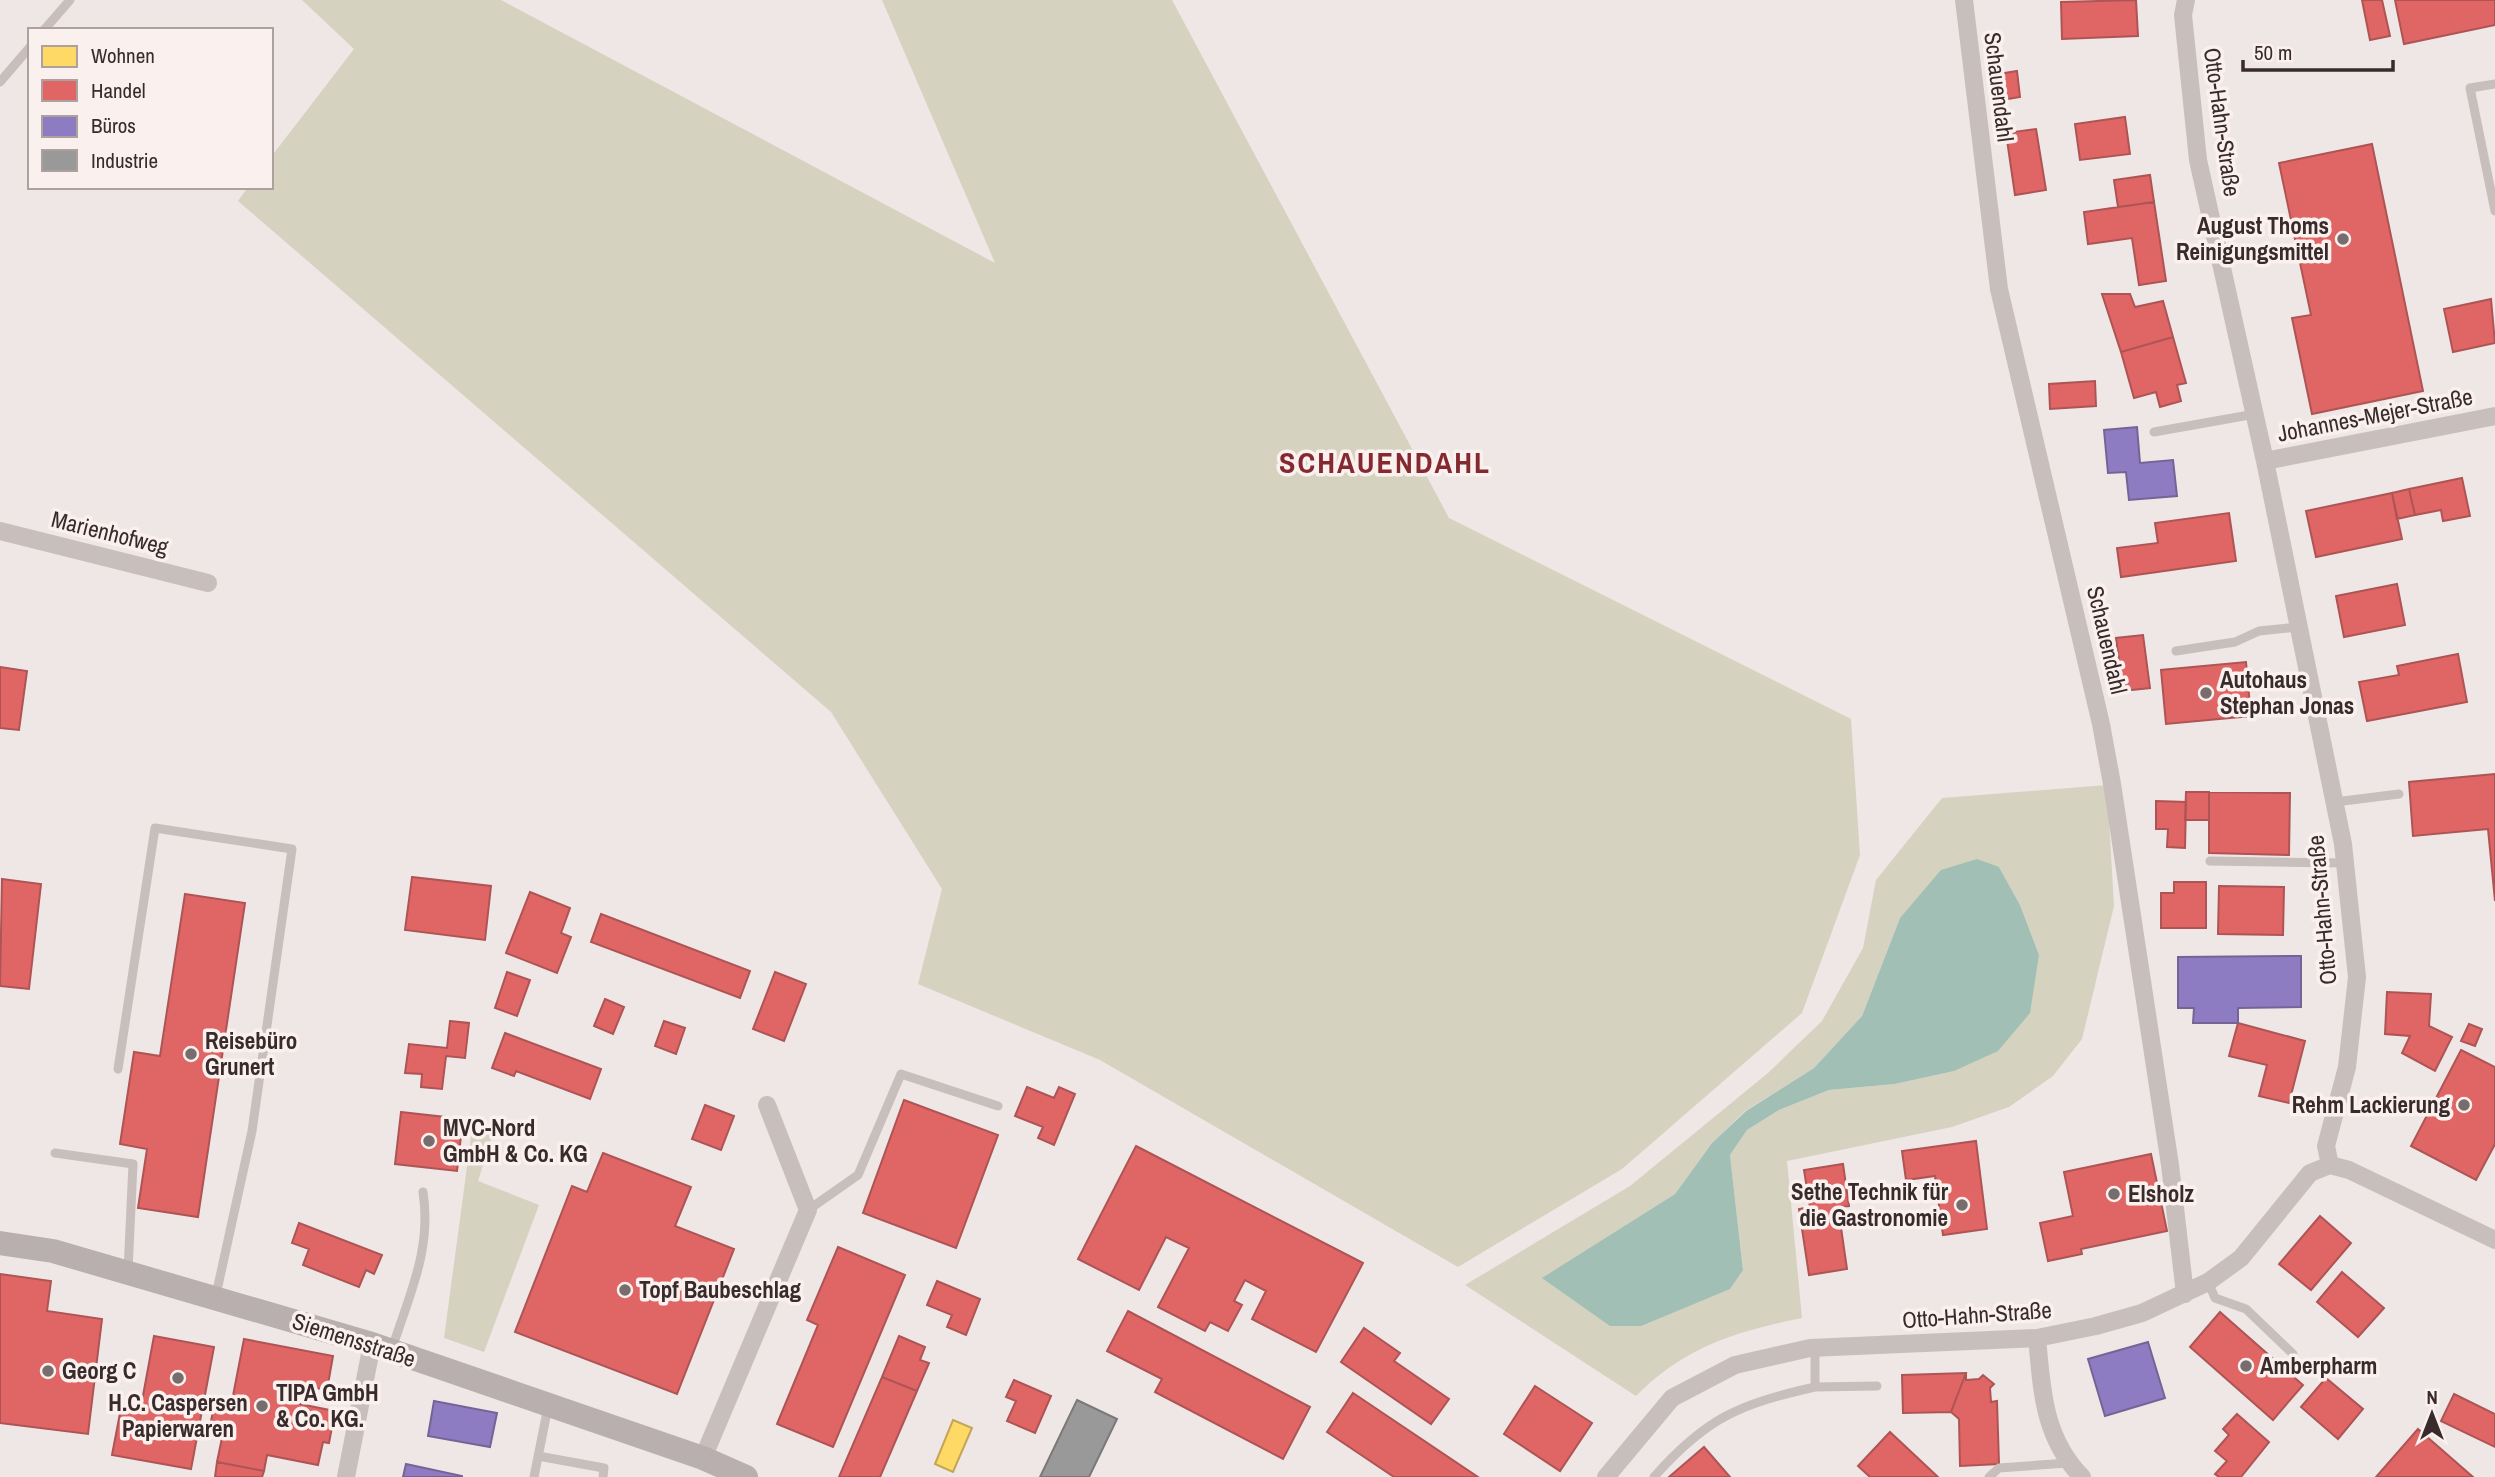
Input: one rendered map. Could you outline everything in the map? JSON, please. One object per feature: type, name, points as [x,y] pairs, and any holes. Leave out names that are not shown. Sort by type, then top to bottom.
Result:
[{"type":"street","name":"Schauendahl","points":[[1964,0],[1999,289],[2098,711],[2112,784],[2170,1165],[2185,1294]]},
{"type":"street","name":"Otto-Hahn-Straße","points":[[1606,1477],[1671,1398],[1735,1365],[1815,1347],[2037,1338],[2142,1313],[2208,1282],[2241,1258],[2310,1173],[2329,1165],[2326,1146],[2347,1067],[2357,977],[2345,863],[2265,461],[2197,160],[2183,15],[2186,0]]},
{"type":"street","name":"Johannes-Mejer-Straße","points":[[2265,461],[2495,416]]},
{"type":"street","name":"Marienhofweg","points":[[0,531],[208,583]]},
{"type":"street","points":[[703,1458],[808,1210],[767,1105]]},
{"type":"street","points":[[2329,1165],[2349,1170],[2495,1240]]},
{"type":"street","name":"Siemensstraße","points":[[0,1243],[53,1251],[382,1348],[703,1458],[746,1477]]},
{"type":"street","points":[[2037,1338],[2047,1423],[2068,1463],[2082,1477]]},
{"type":"street","points":[[346,1477],[382,1348]]},
{"type":"lane","points":[[46,28],[70,0]]},
{"type":"lane","points":[[0,82],[28,49]]},
{"type":"lane","points":[[2495,84],[2470,88],[2495,211]]},
{"type":"lane","points":[[2154,432],[2255,414]]},
{"type":"lane","points":[[2176,651],[2235,642],[2259,631],[2299,627]]},
{"type":"lane","points":[[2335,802],[2399,794]]},
{"type":"lane","points":[[118,1069],[155,828],[292,849],[252,1131],[216,1297]]},
{"type":"lane","points":[[2210,861],[2345,863]]},
{"type":"lane","points":[[808,1210],[858,1175],[901,1074],[998,1106]]},
{"type":"lane","points":[[55,1153],[133,1164],[128,1272]]},
{"type":"lane","points":[[382,1348],[426,1242],[428,1221],[424,1192]]},
{"type":"lane","points":[[2208,1282],[2215,1298],[2246,1309],[2293,1354]]},
{"type":"lane","points":[[1815,1347],[1815,1387]]},
{"type":"lane","points":[[1654,1477],[1684,1444],[1718,1418],[1776,1396],[1815,1387],[1877,1386]]},
{"type":"lane","points":[[534,1477],[549,1405]]},
{"type":"lane","points":[[538,1456],[604,1468],[603,1477]]},
{"type":"lane","points":[[1989,1477],[1999,1468],[2068,1463]]},
{"type":"shaded area","points":[[302,0],[501,0],[995,263],[882,0],[1172,0],[1449,518],[1851,719],[1860,855],[1802,1013],[1622,1169],[1458,1267],[1100,1060],[918,984],[942,889],[831,712],[238,201],[247,189],[273,189],[273,154],[354,49]]},
{"type":"shaded area","points":[[2107,785],[2114,906],[2082,1039],[2053,1076],[2009,1107],[1952,1127],[1787,1161],[1802,1318],[1733,1336],[1693,1353],[1655,1379],[1636,1396],[1465,1285],[1630,1186],[1768,1073],[1822,1021],[1863,948],[1876,880],[1942,798]],"holes":[[[1999,867],[2020,905],[2039,955],[1954,1071],[1895,1084],[1829,1090],[1779,1110],[1747,1130],[1730,1155],[1743,1269],[1543,1278],[1675,1194],[1712,1143],[1745,1111],[1814,1068],[1862,1016],[1900,918]]]},
{"type":"shaded area","points":[[1977,859],[1999,867],[2020,905],[2039,955],[2030,1013],[1998,1051],[1954,1071],[1895,1084],[1829,1090],[1779,1110],[1747,1130],[1730,1155],[1743,1270],[1730,1289],[1641,1326],[1610,1326],[1542,1278],[1675,1194],[1712,1143],[1746,1111],[1814,1068],[1862,1016],[1900,918],[1941,870]]},
{"type":"shaded area","points":[[473,1122],[494,1130],[478,1181],[539,1205],[484,1352],[444,1338]]},
{"type":"building: Wohnen","points":[[953,1420],[972,1428],[953,1472],[935,1464]]},
{"type":"building: Handel","points":[[2136,0],[2138,36],[2062,39],[2061,2]]},
{"type":"building: Handel","points":[[2362,0],[2382,0],[2390,36],[2370,40]]},
{"type":"building: Handel","points":[[2395,0],[2495,0],[2495,25],[2404,44]]},
{"type":"building: Handel","points":[[2017,71],[2020,97],[2002,100],[1998,74]]},
{"type":"building: Handel","points":[[2125,117],[2130,154],[2080,160],[2075,124]]},
{"type":"building: Handel","points":[[2036,129],[2046,190],[2015,195],[2006,133]]},
{"type":"building: Handel","name":"August Thoms Reinigungsmittel","points":[[2372,144],[2423,391],[2312,414],[2292,318],[2311,315],[2279,163]]},
{"type":"building: Handel","points":[[2150,175],[2154,202],[2118,207],[2114,180]]},
{"type":"building: Handel","points":[[2154,202],[2166,281],[2139,285],[2132,238],[2088,244],[2084,212]]},
{"type":"building: Handel","points":[[2102,294],[2130,294],[2135,307],[2163,301],[2173,337],[2121,352]]},
{"type":"building: Handel","points":[[2491,299],[2495,343],[2453,352],[2444,309]]},
{"type":"building: Handel","points":[[2173,337],[2186,383],[2177,385],[2181,401],[2160,407],[2156,392],[2134,398],[2121,352]]},
{"type":"building: Handel","points":[[2095,381],[2096,406],[2050,409],[2049,384]]},
{"type":"building: Handel","points":[[2462,478],[2470,516],[2443,521],[2441,510],[2415,515],[2409,489]]},
{"type":"building: Handel","points":[[2409,489],[2415,515],[2397,519],[2392,493]]},
{"type":"building: Handel","points":[[2392,493],[2402,539],[2316,557],[2306,511]]},
{"type":"building: Handel","points":[[2229,513],[2236,561],[2121,577],[2117,548],[2158,543],[2155,523]]},
{"type":"building: Handel","points":[[2397,584],[2405,625],[2344,637],[2336,596]]},
{"type":"building: Handel","points":[[2143,635],[2150,688],[2123,691],[2116,638]]},
{"type":"building: Handel","points":[[2458,654],[2467,702],[2367,721],[2359,682],[2399,675],[2397,666]]},
{"type":"building: Handel","name":"Autohaus Stephan Jonas","points":[[2246,662],[2251,716],[2166,724],[2161,670]]},
{"type":"building: Handel","points":[[0,667],[27,671],[19,730],[0,728]]},
{"type":"building: Handel","points":[[2495,774],[2495,901],[2488,829],[2413,836],[2409,782]]},
{"type":"building: Handel","points":[[2186,792],[2209,792],[2209,820],[2185,820]]},
{"type":"building: Handel","points":[[2209,792],[2290,793],[2289,855],[2209,853]]},
{"type":"building: Handel","points":[[2156,801],[2186,802],[2185,848],[2167,847],[2168,829],[2156,829]]},
{"type":"building: Handel","points":[[412,877],[491,886],[485,940],[405,930]]},
{"type":"building: Handel","points":[[2,879],[41,884],[29,989],[0,986]]},
{"type":"building: Handel","points":[[2174,882],[2206,882],[2206,928],[2161,928],[2161,893],[2174,893]]},
{"type":"building: Handel","points":[[2219,886],[2284,887],[2283,935],[2218,934]]},
{"type":"building: Handel","points":[[530,892],[570,908],[561,933],[571,937],[557,973],[506,953]]},
{"type":"building: Handel","name":"Reisebüro Grunert","points":[[185,894],[245,903],[198,1217],[138,1208],[147,1149],[120,1144],[134,1052],[160,1056]]},
{"type":"building: Handel","points":[[601,914],[750,971],[740,998],[591,942]]},
{"type":"building: Handel","points":[[507,972],[530,980],[517,1016],[495,1008]]},
{"type":"building: Handel","points":[[775,972],[806,984],[784,1041],[753,1029]]},
{"type":"building: Handel","points":[[2387,992],[2431,994],[2429,1026],[2452,1037],[2435,1071],[2402,1053],[2410,1036],[2385,1034]]},
{"type":"building: Handel","points":[[605,999],[624,1007],[613,1034],[594,1026]]},
{"type":"building: Handel","points":[[450,1021],[469,1023],[465,1058],[446,1056],[442,1089],[421,1087],[422,1074],[405,1073],[409,1044],[447,1048]]},
{"type":"building: Handel","points":[[664,1021],[685,1028],[676,1054],[655,1046]]},
{"type":"building: Handel","points":[[2238,1023],[2305,1041],[2289,1103],[2259,1096],[2267,1065],[2229,1056]]},
{"type":"building: Handel","points":[[2469,1024],[2482,1029],[2475,1046],[2461,1041]]},
{"type":"building: Handel","points":[[505,1033],[601,1069],[590,1099],[516,1071],[514,1076],[492,1068]]},
{"type":"building: Handel","name":"Rehm Lackierung","points":[[2461,1050],[2495,1067],[2495,1144],[2476,1180],[2411,1146]]},
{"type":"building: Handel","points":[[1027,1087],[1054,1098],[1059,1087],[1075,1094],[1054,1145],[1038,1138],[1043,1127],[1015,1116]]},
{"type":"building: Handel","points":[[904,1100],[998,1135],[956,1248],[863,1213]]},
{"type":"building: Handel","points":[[705,1105],[734,1116],[721,1150],[692,1139]]},
{"type":"building: Handel","name":"MVC-Nord GmbH & Co. KG","points":[[401,1112],[463,1119],[457,1171],[395,1164]]},
{"type":"building: Handel","name":"Sethe Technik für die Gastronomie","points":[[1976,1141],[1987,1229],[1943,1235],[1935,1176],[1906,1180],[1902,1151]]},
{"type":"building: Handel","points":[[1136,1146],[1363,1263],[1316,1352],[1252,1319],[1266,1291],[1245,1280],[1234,1301],[1242,1305],[1228,1331],[1210,1322],[1205,1331],[1158,1307],[1189,1248],[1166,1237],[1139,1290],[1078,1259]]},
{"type":"building: Handel","name":"Topf Baubeschlag","points":[[603,1153],[691,1187],[675,1226],[734,1249],[677,1394],[515,1332],[572,1186],[587,1192]]},
{"type":"building: Handel","name":"Elsholz","points":[[2151,1154],[2167,1231],[2081,1249],[2082,1254],[2048,1261],[2040,1223],[2073,1216],[2064,1172]]},
{"type":"building: Handel","points":[[1843,1164],[1849,1206],[1838,1207],[1847,1269],[1809,1275],[1799,1209],[1810,1207],[1804,1170]]},
{"type":"building: Handel","points":[[2320,1216],[2351,1243],[2311,1290],[2279,1264]]},
{"type":"building: Handel","points":[[299,1223],[382,1255],[374,1274],[366,1270],[359,1287],[303,1265],[309,1249],[292,1243]]},
{"type":"building: Handel","points":[[838,1247],[905,1275],[833,1447],[777,1424],[818,1325],[807,1320]]},
{"type":"building: Handel","points":[[2342,1272],[2384,1308],[2358,1337],[2317,1302]]},
{"type":"building: Handel","name":"Georg C","points":[[0,1274],[51,1281],[47,1311],[102,1319],[88,1434],[0,1423]]},
{"type":"building: Handel","points":[[937,1281],[980,1299],[966,1335],[947,1327],[952,1315],[927,1305]]},
{"type":"building: Handel","points":[[1128,1311],[1310,1407],[1283,1459],[1155,1392],[1162,1379],[1107,1351]]},
{"type":"building: Handel","name":"Amberpharm","points":[[2220,1312],[2303,1385],[2273,1420],[2190,1347]]},
{"type":"building: Handel","points":[[1364,1328],[1400,1353],[1394,1361],[1449,1399],[1431,1424],[1341,1362]]},
{"type":"building: Handel","name":"H.C. Caspersen Papierwaren","points":[[154,1336],[214,1347],[191,1469],[112,1455],[121,1408],[140,1412]]},
{"type":"building: Handel","points":[[899,1336],[925,1347],[920,1360],[929,1363],[917,1391],[882,1377]]},
{"type":"building: Handel","name":"TIPA GmbH & Co. KG.","points":[[244,1339],[333,1356],[327,1390],[284,1382],[280,1400],[335,1411],[329,1443],[323,1442],[318,1465],[267,1455],[264,1471],[217,1462],[223,1433],[209,1430],[216,1398],[232,1401]]},
{"type":"building: Handel","points":[[1966,1373],[1966,1380],[1979,1379],[1983,1375],[1994,1384],[1990,1388],[1991,1402],[1997,1401],[1999,1464],[1960,1466],[1959,1419],[1951,1412]]},
{"type":"building: Handel","points":[[1966,1373],[1951,1412],[1903,1413],[1902,1375]]},
{"type":"building: Handel","points":[[882,1377],[917,1391],[880,1477],[839,1477]]},
{"type":"building: Handel","points":[[2326,1378],[2363,1409],[2338,1439],[2301,1407]]},
{"type":"building: Handel","points":[[1014,1380],[1051,1396],[1035,1433],[1007,1421],[1016,1401],[1006,1397]]},
{"type":"building: Handel","points":[[1535,1386],[1592,1423],[1560,1471],[1504,1434]]},
{"type":"building: Handel","points":[[1353,1393],[1478,1477],[1394,1477],[1327,1432]]},
{"type":"building: Handel","points":[[2454,1394],[2495,1414],[2495,1447],[2441,1421]]},
{"type":"building: Handel","points":[[2237,1414],[2269,1442],[2241,1477],[2219,1477],[2215,1474],[2227,1461],[2215,1451],[2229,1435],[2223,1429]]},
{"type":"building: Handel","points":[[2418,1429],[2473,1477],[2376,1477]]},
{"type":"building: Handel","points":[[1890,1432],[1938,1477],[1870,1477],[1858,1466]]},
{"type":"building: Handel","points":[[1704,1447],[1730,1477],[1669,1477]]},
{"type":"building: Handel","points":[[217,1462],[264,1471],[262,1477],[215,1477]]},
{"type":"building: Büros","points":[[2137,427],[2140,463],[2173,460],[2177,496],[2129,500],[2126,472],[2108,473],[2104,430]]},
{"type":"building: Büros","points":[[2301,956],[2301,1007],[2238,1008],[2238,1023],[2193,1023],[2194,1008],[2178,1008],[2178,957]]},
{"type":"building: Büros","points":[[2148,1342],[2165,1398],[2105,1416],[2088,1359]]},
{"type":"building: Büros","points":[[434,1401],[497,1413],[490,1447],[428,1436]]},
{"type":"building: Büros","points":[[406,1464],[462,1476],[462,1477],[403,1477]]},
{"type":"building: Industrie","points":[[1077,1400],[1117,1419],[1089,1477],[1040,1477]]},
{"type":"place","name":"August Thoms Reinigungsmittel","points":[[2343,239]]},
{"type":"place","name":"Autohaus Stephan Jonas","points":[[2206,693]]},
{"type":"place","name":"Reisebüro Grunert","points":[[191,1054]]},
{"type":"place","name":"Rehm Lackierung","points":[[2464,1105]]},
{"type":"place","name":"MVC-Nord GmbH & Co. KG","points":[[429,1141]]},
{"type":"place","name":"Elsholz","points":[[2114,1194]]},
{"type":"place","name":"Sethe Technik für die Gastronomie","points":[[1962,1205]]},
{"type":"place","name":"Topf Baubeschlag","points":[[625,1290]]},
{"type":"place","name":"Amberpharm","points":[[2246,1366]]},
{"type":"place","name":"Georg C","points":[[48,1371]]},
{"type":"place","name":"H.C. Caspersen Papierwaren","points":[[178,1378]]},
{"type":"place","name":"TIPA GmbH & Co. KG.","points":[[262,1406]]},
{"type":"district","name":"SCHAUENDAHL","points":[[1385,463]]}]
